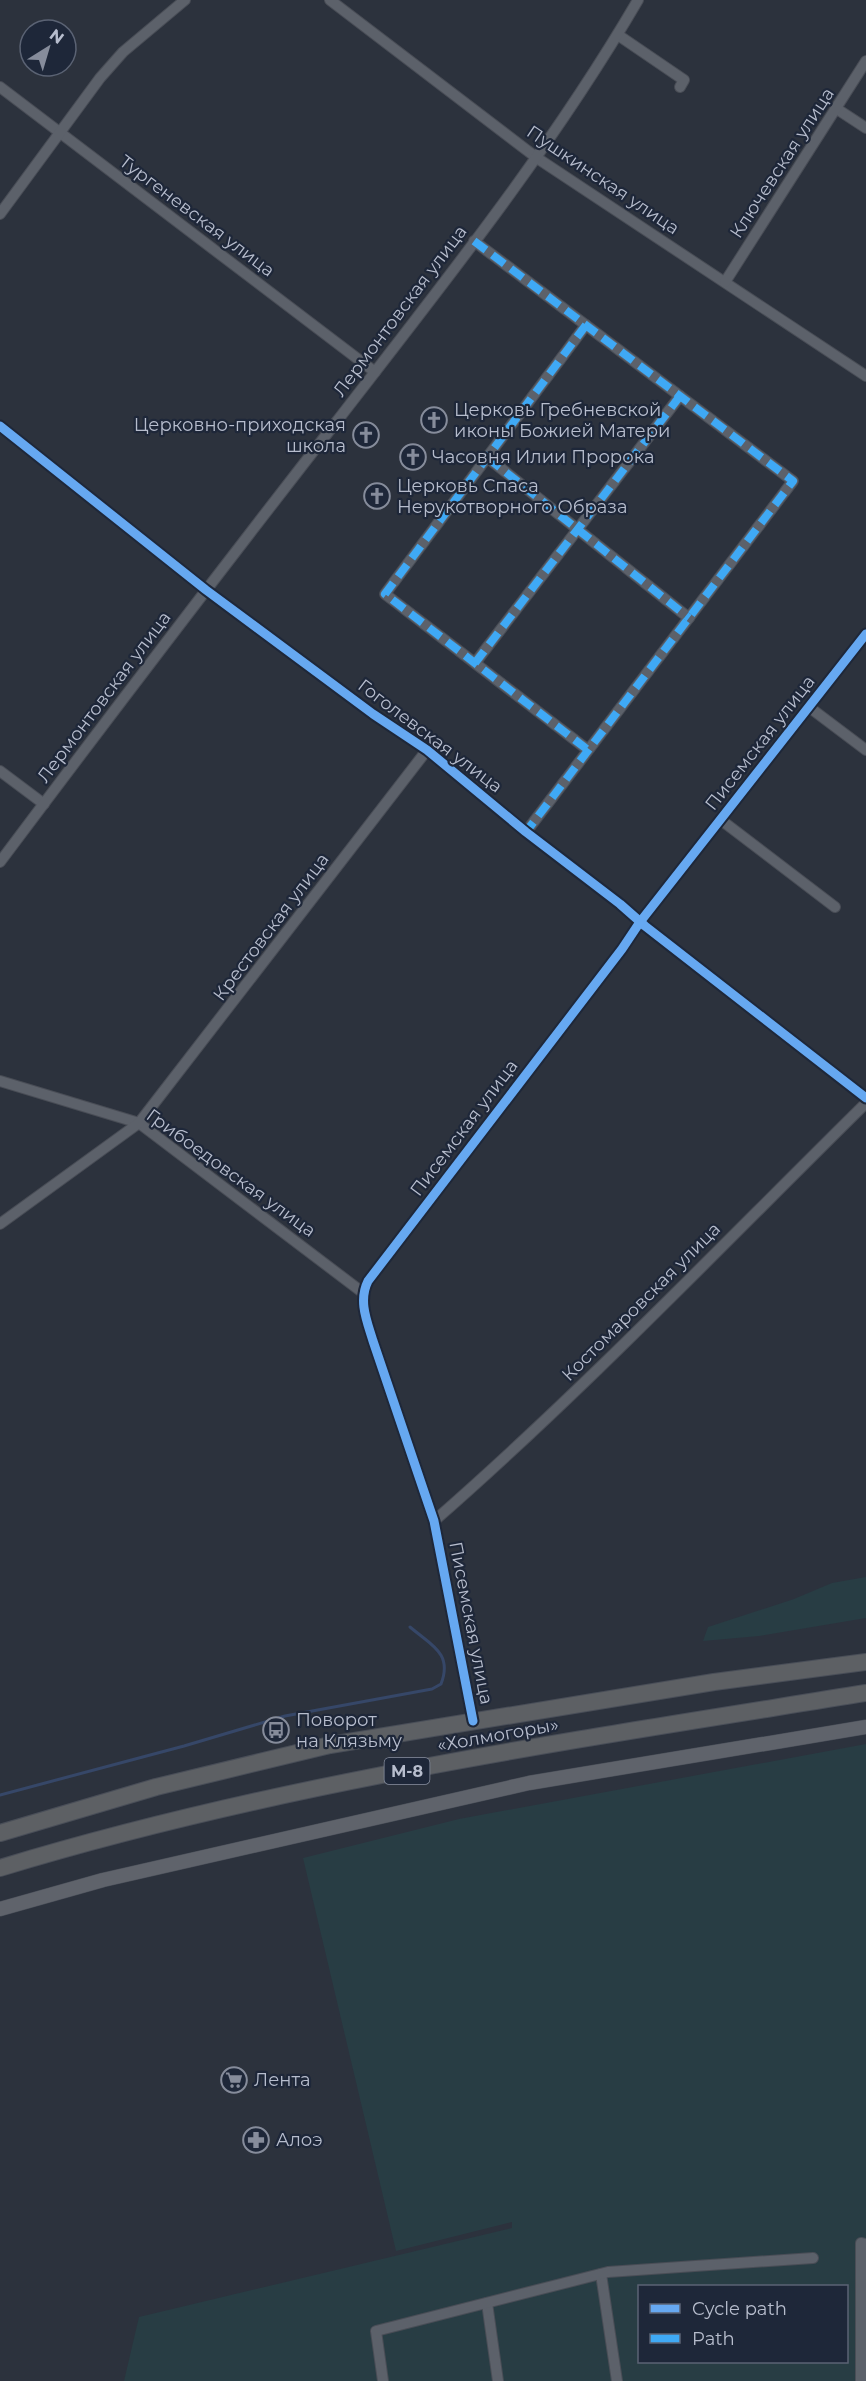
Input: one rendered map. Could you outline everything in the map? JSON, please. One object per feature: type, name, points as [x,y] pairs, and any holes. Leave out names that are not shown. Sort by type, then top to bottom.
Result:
[{"type":"highway","name":"«Холмогоры»","points":[[0,1833],[156,1787],[318,1748],[714,1682],[866,1662]]},
{"type":"highway","name":"«Холмогоры»","points":[[0,1868],[82,1843],[247,1803],[474,1757],[866,1694]]},
{"type":"main road","points":[[820,1701],[866,1699]]},
{"type":"main road","points":[[0,1909],[103,1880],[529,1783],[866,1727]]},
{"type":"street","points":[[0,214],[59,133],[123,52],[185,0]]},
{"type":"street","name":"Пушкинская улица","points":[[330,0],[537,158],[866,376]]},
{"type":"street","name":"Лермонтовская улица","points":[[0,862],[537,158],[618,35],[638,0]]},
{"type":"street","points":[[618,35],[684,80],[680,87]]},
{"type":"street","name":"Ключевская улица","points":[[725,282],[866,62]]},
{"type":"street","name":"Тургеневская улица","points":[[0,87],[375,372]]},
{"type":"street","points":[[837,109],[866,128]]},
{"type":"street","points":[[474,241],[793,481],[526,832]]},
{"type":"street","points":[[586,325],[385,594],[588,750]]},
{"type":"street","points":[[475,663],[680,396]]},
{"type":"street","name":"Гоголевская улица","points":[[0,426],[206,590],[373,714],[427,750],[526,832],[866,1098]]},
{"type":"street","points":[[488,458],[689,618]]},
{"type":"street","name":"Писемская улица","points":[[474,1721],[434,1521],[373,1341],[365,1314],[362,1292],[374,1272],[622,949],[640,922],[866,634]]},
{"type":"street","points":[[809,707],[866,750]]},
{"type":"street","name":"Крестовская улица","points":[[0,1224],[139,1123],[427,750]]},
{"type":"street","points":[[0,771],[44,804]]},
{"type":"street","points":[[721,820],[836,907]]},
{"type":"street","name":"Грибоедовская улица","points":[[0,1081],[139,1123],[362,1292]]},
{"type":"street","name":"Костомаровская улица","points":[[434,1521],[486,1475],[636,1332],[866,1103]]},
{"type":"street","points":[[861,2381],[861,2243],[866,2244]]},
{"type":"street","points":[[383,2381],[376,2331],[601,2274],[813,2258]]},
{"type":"street","points":[[601,2274],[617,2381]]},
{"type":"street","points":[[487,2303],[498,2381]]},
{"type":"shaded area","points":[[866,1577],[866,1618],[759,1636],[703,1641],[708,1627],[794,1599],[832,1583]]},
{"type":"shaded area","points":[[866,1744],[866,2381],[124,2381],[139,2317],[512,2228],[512,2222],[396,2251],[303,1858],[459,1819]]},
{"type":"waterway","points":[[0,1795],[184,1746],[285,1716],[432,1689],[441,1684],[444,1673],[442,1657],[432,1645],[410,1627]]},
{"type":"marked path","points":[[474,241],[793,481],[526,832]]},
{"type":"marked path","points":[[586,325],[385,594],[588,750]]},
{"type":"marked path","points":[[475,663],[680,396]]},
{"type":"marked path","points":[[488,458],[689,618]]},
{"type":"cycle path","points":[[0,426],[206,590],[373,714],[427,750],[526,832],[866,1098]]},
{"type":"cycle path","points":[[473,1721],[434,1521],[368,1326],[364,1311],[365,1288],[368,1281],[622,949],[640,922],[866,634]]},
{"type":"place","name":"Церковь Гребневской иконы Божией Матери","points":[[434,420]]},
{"type":"place","name":"Церковно-приходская школа","points":[[366,435]]},
{"type":"place","name":"Часовня Илии Пророка","points":[[413,457]]},
{"type":"place","name":"Церковь Спаса Нерукотворного Образа","points":[[377,496]]},
{"type":"place","name":"Поворот на Клязьму","points":[[276,1730]]},
{"type":"place","name":"Лента","points":[[234,2080]]},
{"type":"place","name":"Алоэ","points":[[256,2140]]}]
